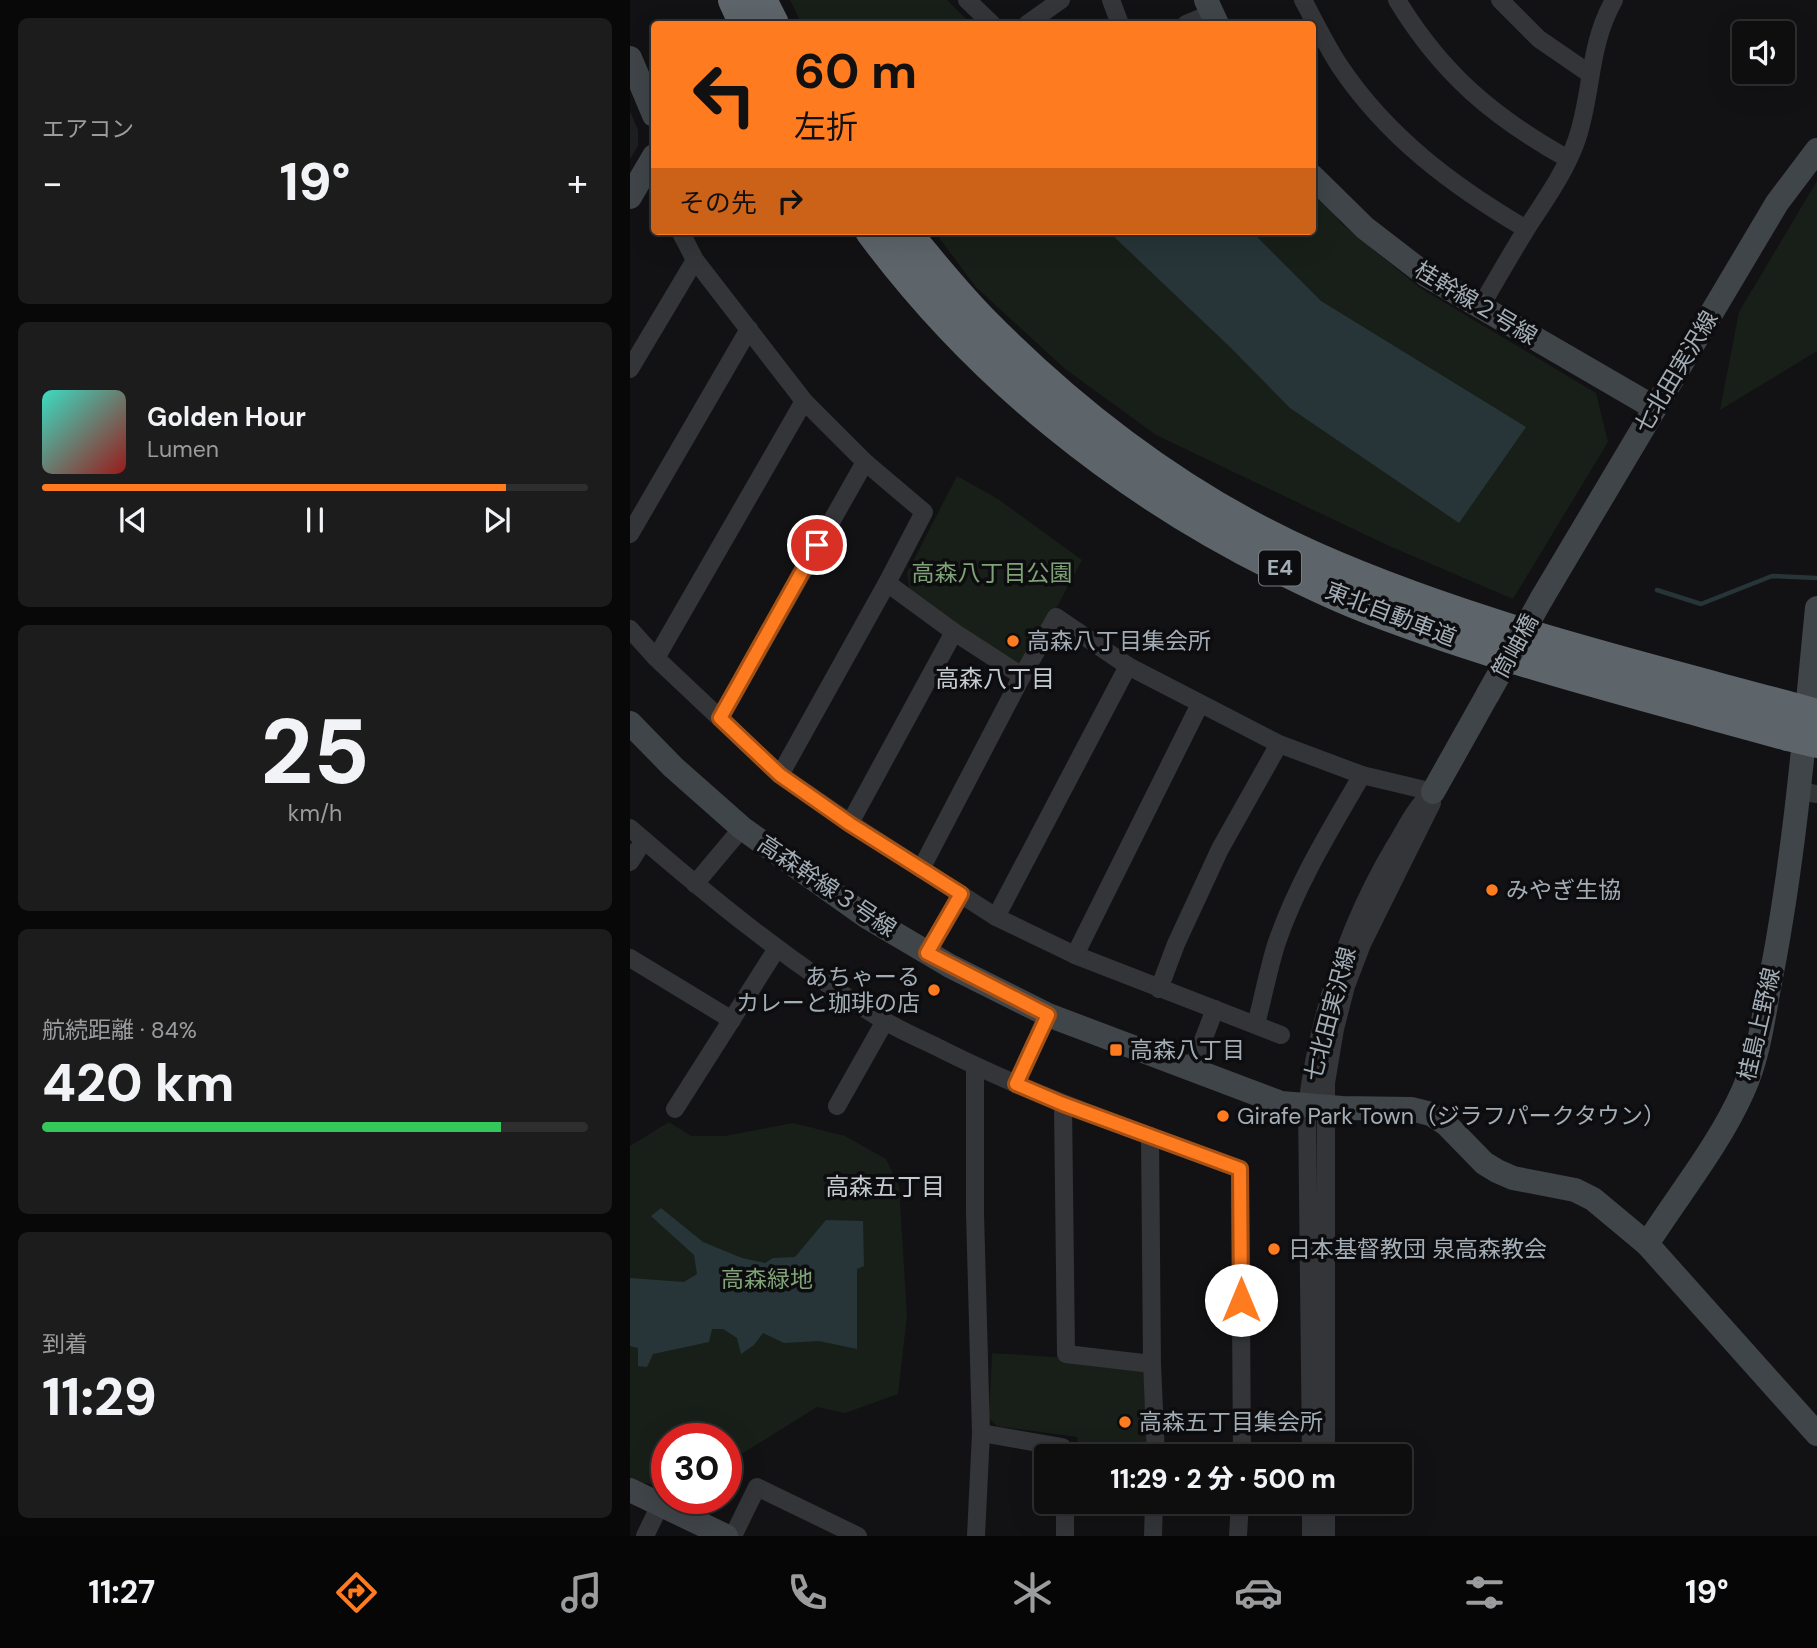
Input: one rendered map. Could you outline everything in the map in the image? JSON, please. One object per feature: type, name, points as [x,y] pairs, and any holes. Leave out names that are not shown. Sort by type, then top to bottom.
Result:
[{"type":"highway","points":[[734,0],[744,21]]},
{"type":"highway","points":[[761,0],[772,21]]},
{"type":"highway","name":"東北自動車道","points":[[874,235],[944,318],[1016,391],[1095,455],[1197,524],[1322,589],[1392,617],[1541,666],[1807,728]]},
{"type":"highway","name":"東北自動車道","points":[[907,235],[983,323],[1079,410],[1192,492],[1247,523],[1314,557],[1397,591],[1807,728]]},
{"type":"street","points":[[967,0],[989,21]]},
{"type":"street","points":[[1031,21],[1061,0]]},
{"type":"street","points":[[1111,0],[1119,21]]},
{"type":"street","points":[[1303,0],[1315,21]]},
{"type":"street","points":[[1397,0],[1419,34],[1465,88],[1522,131],[1568,159]]},
{"type":"street","points":[[1500,0],[1539,38],[1590,74]]},
{"type":"street","points":[[1481,306],[1568,159],[1584,118],[1590,74],[1603,19],[1614,0]]},
{"type":"street","points":[[1193,21],[1212,13]]},
{"type":"street","points":[[1316,23],[1340,66],[1386,123],[1439,173],[1526,229]]},
{"type":"street","points":[[630,58],[651,108]]},
{"type":"street","name":"七北田実沢線","points":[[1542,598],[1777,203],[1817,150]]},
{"type":"street","points":[[630,197],[651,173]]},
{"type":"street","name":"桂幹線２号線","points":[[1316,180],[1349,214],[1426,275],[1655,408]]},
{"type":"street","points":[[682,235],[695,260],[804,401],[865,462],[924,512],[780,775]]},
{"type":"street","points":[[630,369],[695,260]]},
{"type":"street","points":[[630,534],[749,329]]},
{"type":"street","points":[[656,658],[804,401]]},
{"type":"street","points":[[720,718],[865,462]]},
{"type":"street","points":[[887,583],[954,632],[1022,676]]},
{"type":"street","name":"筒岫橋","points":[[1488,694],[1542,598]]},
{"type":"street","name":"桂島上野線","points":[[1647,1244],[1725,1126],[1744,1089],[1758,1044],[1808,792],[1817,608]]},
{"type":"street","points":[[921,869],[1022,676],[1056,617],[1128,666],[1279,744],[1362,775],[1433,792]]},
{"type":"street","points":[[630,629],[656,658],[780,775],[850,824],[996,917],[1075,955],[1281,1035]]},
{"type":"street","points":[[850,824],[954,632]]},
{"type":"street","points":[[996,917],[1128,666]]},
{"type":"street","name":"七北田実沢線","points":[[1311,1444],[1317,1107],[1310,1081],[1326,1009],[1354,926],[1380,871],[1420,802],[1433,792],[1488,694]]},
{"type":"street","points":[[1075,955],[1200,704]]},
{"type":"street","name":"高森幹線３号線","points":[[630,723],[673,767],[742,828],[867,917],[927,953],[1048,1015],[1282,1103],[1317,1107],[1411,1109],[1431,1114],[1446,1124],[1484,1163],[1497,1171],[1513,1178],[1575,1190],[1593,1199],[1647,1244]]},
{"type":"street","points":[[1159,989],[1176,944],[1220,849],[1279,744]]},
{"type":"street","points":[[1256,1024],[1276,945],[1294,899],[1362,775]]},
{"type":"street","points":[[695,884],[742,828]]},
{"type":"street","points":[[630,863],[637,834],[776,950],[885,1021],[975,1067],[1063,1104],[1240,1169],[1242,1444]]},
{"type":"street","points":[[927,953],[961,894]]},
{"type":"street","points":[[675,1109],[776,950]]},
{"type":"street","points":[[630,958],[732,1020]]},
{"type":"street","points":[[1192,1069],[1215,1009]]},
{"type":"street","points":[[1016,1084],[1048,1015]]},
{"type":"street","points":[[837,1106],[885,1021]]},
{"type":"street","points":[[975,1067],[975,1213],[981,1433],[976,1536]]},
{"type":"street","points":[[1063,1104],[1066,1354],[1152,1364]]},
{"type":"street","points":[[1317,1107],[1326,1444]]},
{"type":"street","points":[[1150,1136],[1155,1444]]},
{"type":"street","points":[[1647,1244],[1817,1434]]},
{"type":"street","points":[[981,1433],[1045,1444]]},
{"type":"street","points":[[733,1536],[757,1487],[858,1536]]},
{"type":"street","points":[[630,1490],[651,1499]]},
{"type":"street","points":[[645,1536],[655,1514]]},
{"type":"street","points":[[682,1514],[726,1536]]},
{"type":"street","points":[[1065,1514],[1065,1536]]},
{"type":"street","points":[[1153,1536],[1154,1514]]},
{"type":"street","points":[[1238,1536],[1239,1514]]},
{"type":"street","points":[[1311,1514],[1311,1536]]},
{"type":"street","points":[[1326,1514],[1326,1536]]},
{"type":"shaded area","points":[[630,111],[638,130],[638,146],[630,159]]},
{"type":"shaded area","points":[[1112,235],[1255,235],[1321,301],[1526,427],[1459,523],[1290,408]]},
{"type":"shaded area","points":[[661,1208],[703,1242],[742,1258],[765,1263],[773,1258],[795,1257],[826,1220],[863,1221],[864,1266],[857,1269],[857,1349],[819,1341],[784,1343],[763,1333],[754,1345],[741,1354],[737,1338],[723,1329],[712,1329],[709,1342],[653,1354],[647,1367],[638,1366],[638,1348],[630,1346],[630,1278],[684,1282],[697,1274],[694,1255],[651,1216]]},
{"type":"green space","points":[[790,0],[947,0],[968,21],[800,21]]},
{"type":"green space","points":[[1817,181],[1817,351],[1720,410],[1739,312]]},
{"type":"green space","points":[[1316,191],[1342,224],[1420,288],[1596,393],[1608,442],[1513,599],[1387,545],[1156,435],[1064,368],[976,287],[937,235],[1316,235]]},
{"type":"green space","name":"高森八丁目公園","points":[[957,476],[998,499],[1082,560],[1024,668],[1013,665],[910,591],[907,573]]},
{"type":"green space","name":"高森緑地","points":[[669,1122],[691,1136],[725,1136],[793,1123],[845,1136],[886,1159],[899,1187],[907,1316],[898,1394],[845,1413],[817,1407],[743,1453],[742,1423],[651,1423],[651,1484],[630,1480],[630,1146]]},
{"type":"green space","points":[[992,1353],[1143,1367],[1148,1444],[1078,1444],[1077,1437],[997,1426],[989,1418]]},
{"type":"waterway","points":[[1657,590],[1701,604],[1772,576],[1817,578]]},
{"type":"place","name":"高森八丁目集会所","points":[[1013,641]]},
{"type":"place","name":"みやぎ生協","points":[[1492,890]]},
{"type":"place","name":"あちゃーる カレーと珈琲の店","points":[[934,990]]},
{"type":"place","name":"高森八丁目","points":[[1116,1050]]},
{"type":"place","name":"Girafe Park Town（ジラフパークタウン）","points":[[1223,1116]]},
{"type":"place","name":"日本基督教団 泉高森教会","points":[[1274,1249]]},
{"type":"place","name":"高森五丁目集会所","points":[[1125,1422]]},
{"type":"district","name":"高森八丁目","points":[[995,678]]},
{"type":"district","name":"高森五丁目","points":[[885,1186]]},
{"type":"route","points":[[817,545],[720,718],[780,775],[850,824],[961,894],[927,953],[1048,1015],[1016,1084],[1240,1169],[1241,1300]]}]
